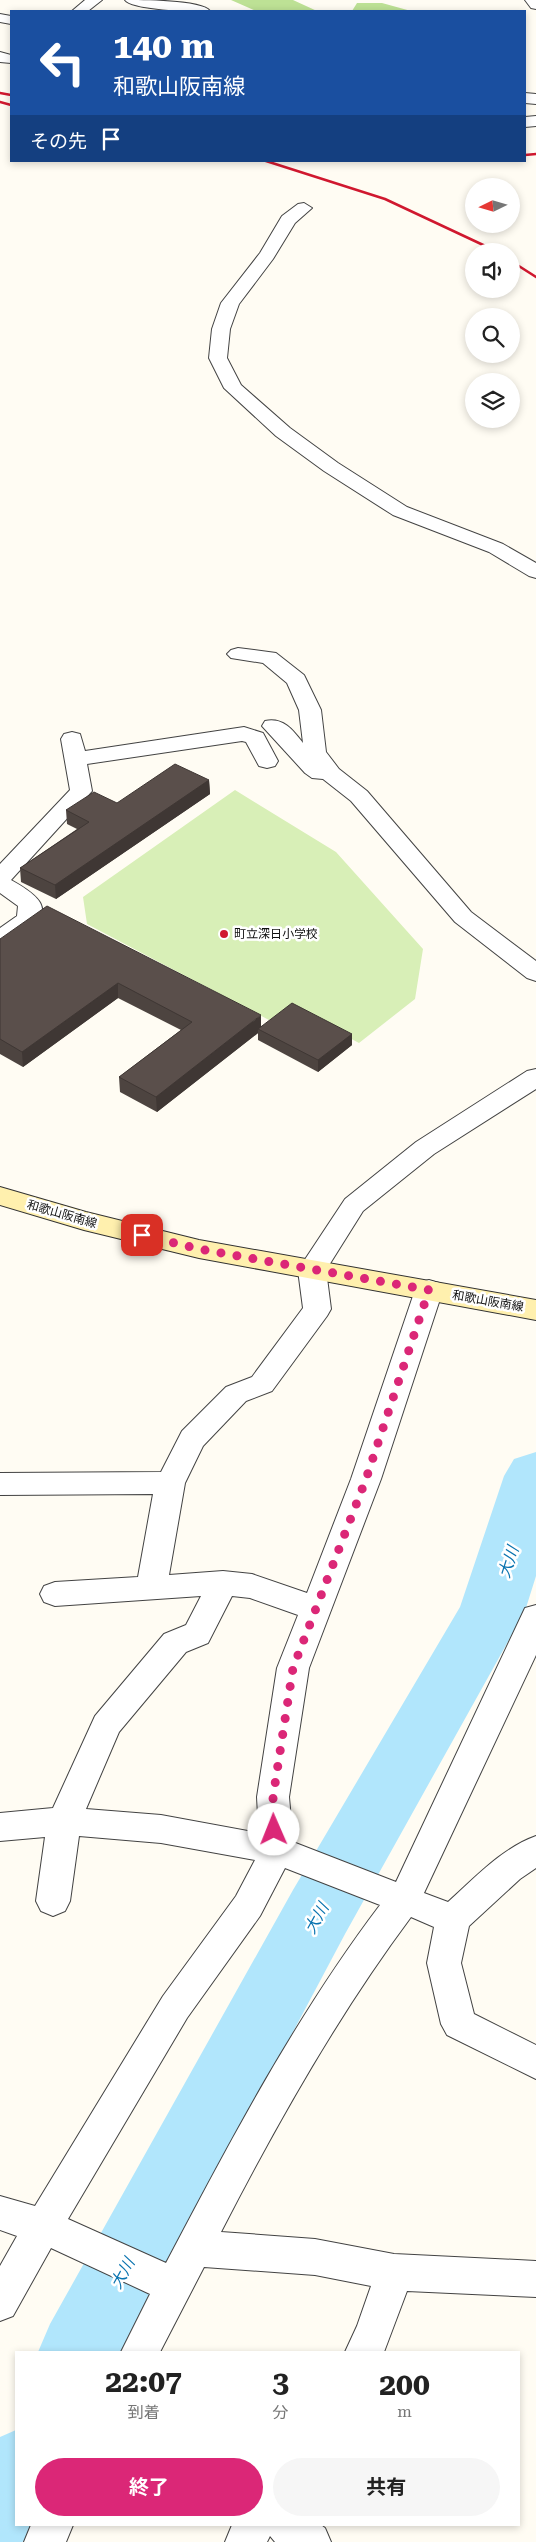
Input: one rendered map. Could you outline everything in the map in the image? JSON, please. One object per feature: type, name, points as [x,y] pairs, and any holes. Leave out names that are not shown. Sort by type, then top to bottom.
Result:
[{"type":"main road","name":"和歌山阪南線","points":[[0,1196],[84,1222],[199,1249],[536,1310]]},
{"type":"street","points":[[80,10],[95,0]]},
{"type":"street","points":[[132,0],[197,10]]},
{"type":"street","points":[[532,0],[536,5]]},
{"type":"street","points":[[304,208],[288,220],[267,255],[230,303],[221,329],[218,358],[233,388],[283,432],[331,467],[400,511],[496,548],[536,572]]},
{"type":"street","points":[[238,654],[269,657],[296,680],[310,710],[314,752],[331,774],[352,791],[463,917],[536,973]]},
{"type":"street","points":[[274,726],[284,732],[296,750],[316,771],[352,791]]},
{"type":"street","points":[[0,878],[81,791],[74,749],[244,734],[255,738],[267,761]]},
{"type":"street","points":[[0,884],[19,894],[30,904],[29,919],[0,939]]},
{"type":"street","points":[[151,1588],[170,1484],[192,1439],[236,1394],[262,1384],[317,1309],[312,1270],[354,1205],[425,1148],[536,1076]]},
{"type":"street","points":[[0,2303],[43,2226],[175,2007],[285,1853],[273,1797],[292,1677],[316,1608],[366,1479],[429,1290]]},
{"type":"street","points":[[0,1484],[170,1484]]},
{"type":"street","points":[[55,1594],[223,1583],[252,1586],[316,1608]]},
{"type":"street","points":[[53,1902],[64,1821],[106,1725],[175,1643],[197,1634],[223,1583]]},
{"type":"street","points":[[141,2351],[257,2127],[399,1898],[516,1665],[536,1617]]},
{"type":"street","points":[[0,1827],[64,1821],[161,1829],[285,1853],[453,1919]]},
{"type":"street","points":[[536,1850],[508,1869],[453,1919],[444,1963],[459,2024],[536,2063]]},
{"type":"street","points":[[0,2213],[43,2226],[174,2286]]},
{"type":"street","points":[[193,2248],[315,2257],[394,2272],[536,2279]]},
{"type":"street","points":[[365,2351],[374,2333],[394,2272]]},
{"type":"street","points":[[44,2542],[52,2526]]},
{"type":"street","points":[[245,2542],[253,2526]]},
{"type":"street","points":[[287,2526],[311,2542]]},
{"type":"green space","points":[[231,0],[293,0],[315,10],[254,10]]},
{"type":"green space","points":[[357,3],[382,3],[407,10],[353,10]]},
{"type":"green space","points":[[235,790],[336,852],[423,949],[415,999],[359,1043],[292,1007],[269,1020],[87,924],[83,897]]},
{"type":"building","points":[[175,764],[209,780],[55,885],[20,868],[89,822],[66,810],[94,792],[117,803]]},
{"type":"building","points":[[47,906],[261,1015],[156,1097],[119,1077],[192,1022],[118,983],[22,1052],[0,1039],[0,939]]},
{"type":"building","points":[[292,1003],[352,1034],[318,1060],[258,1029]]},
{"type":"waterway","name":"大川","points":[[80,2351],[319,1912],[492,1611],[536,1476]]},
{"type":"waterway","name":"大川","points":[[0,2508],[15,2475]]},
{"type":"railway","points":[[0,93],[10,95]]},
{"type":"railway","points":[[0,102],[10,105]]},
{"type":"railway","points":[[526,155],[536,154]]},
{"type":"railway","points":[[269,162],[385,199],[479,243]]},
{"type":"railway","points":[[520,267],[536,277]]},
{"type":"place","name":"町立深日小学校","points":[[224,934]]},
{"type":"route","points":[[142,1235],[199,1249],[429,1290],[366,1479],[293,1668],[273,1797],[274,1830]]}]
